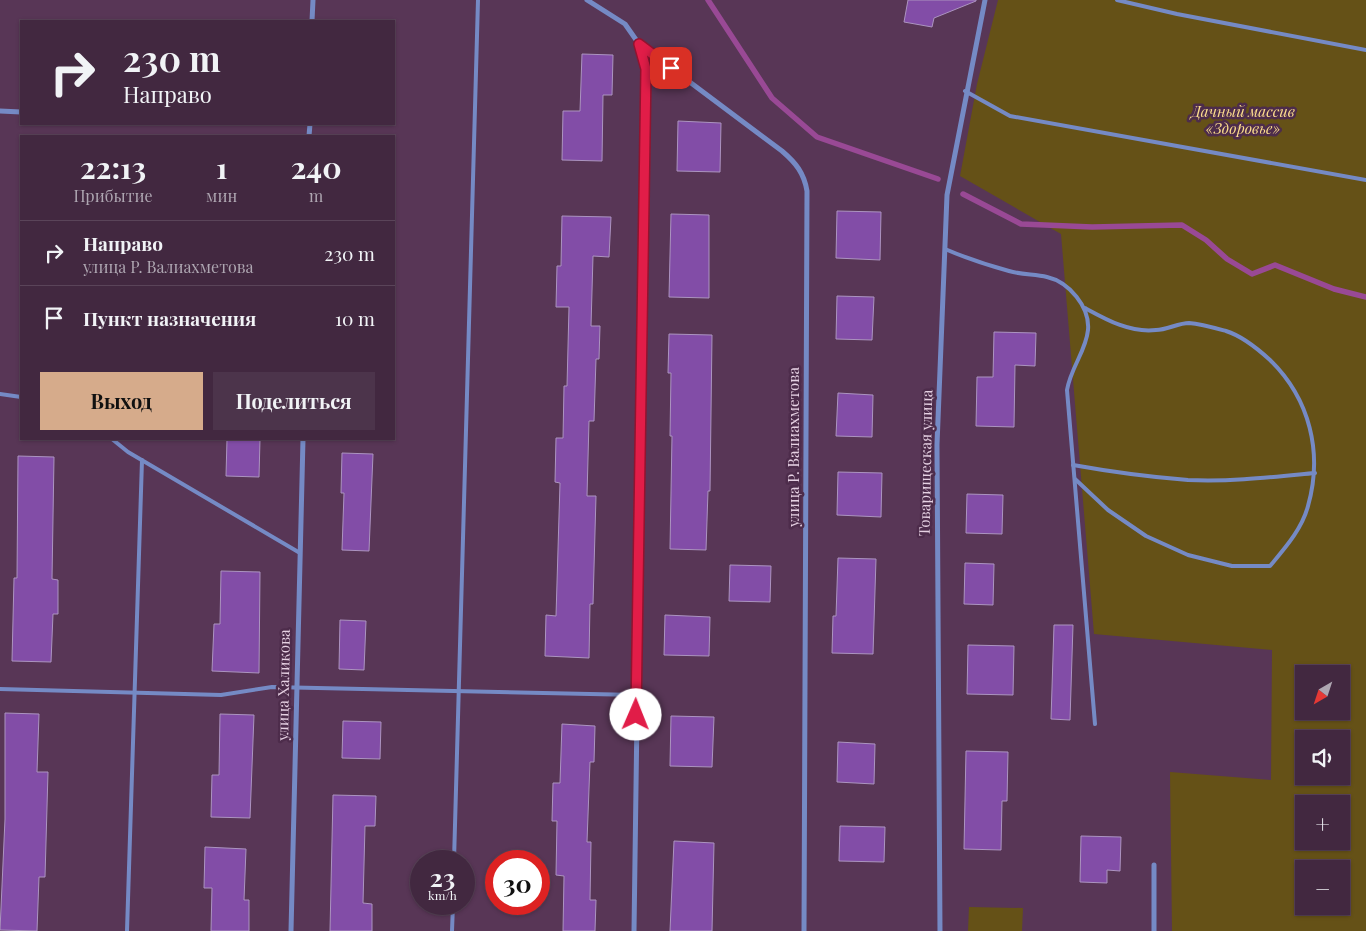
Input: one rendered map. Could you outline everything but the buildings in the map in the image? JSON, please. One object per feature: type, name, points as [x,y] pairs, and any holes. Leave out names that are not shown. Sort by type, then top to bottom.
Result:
[{"type":"street","points":[[312,20],[313,0]]},
{"type":"street","points":[[587,0],[626,24],[639,44],[646,69],[634,931]]},
{"type":"street","name":"Товарищеская улица","points":[[940,931],[937,445],[947,195],[985,0]]},
{"type":"street","name":"улица Р. Валиахметова","points":[[639,44],[796,162],[804,178],[807,201],[804,931]]},
{"type":"street","points":[[0,111],[20,112]]},
{"type":"street","name":"улица Халикова","points":[[291,931],[303,440]]},
{"type":"street","points":[[1154,866],[1154,931]]},
{"type":"lane","points":[[454,850],[478,0]]},
{"type":"lane","points":[[1116,0],[1177,14],[1366,50]]},
{"type":"lane","points":[[966,91],[1010,116],[1366,180]]},
{"type":"lane","points":[[945,249],[975,262],[1015,273],[1049,277],[1072,290],[1085,308],[1114,324],[1137,330],[1156,330],[1188,323],[1228,332],[1259,349],[1284,374],[1303,404],[1313,438],[1315,473],[1308,508],[1293,539],[1270,566],[1232,566],[1179,551],[1146,536],[1108,510],[1075,478]]},
{"type":"lane","points":[[1085,308],[1088,329],[1083,350],[1077,358],[1067,390],[1094,724]]},
{"type":"lane","points":[[0,394],[20,397]]},
{"type":"lane","points":[[113,440],[142,460],[300,553]]},
{"type":"lane","points":[[127,931],[142,460]]},
{"type":"lane","points":[[1073,465],[1131,475],[1190,480],[1249,479],[1315,473]]},
{"type":"lane","points":[[0,689],[221,695],[272,687],[637,695]]},
{"type":"lane","points":[[452,931],[453,915]]},
{"type":"green space","name":"Дачный массив «Здоровье»","points":[[998,0],[1366,0],[1366,931],[1172,931],[1170,772],[1271,780],[1272,650],[1094,634],[1061,234],[960,176],[977,84]]},
{"type":"green space","points":[[969,907],[1023,908],[1022,931],[968,931]]},
{"type":"waterway","points":[[708,0],[772,98],[817,137],[938,179]]},
{"type":"waterway","points":[[963,194],[1021,224],[1092,227],[1182,225],[1206,240],[1227,259],[1252,274],[1275,265],[1334,289],[1366,297]]},
{"type":"route","points":[[636,715],[646,69],[639,44],[671,68]]}]
